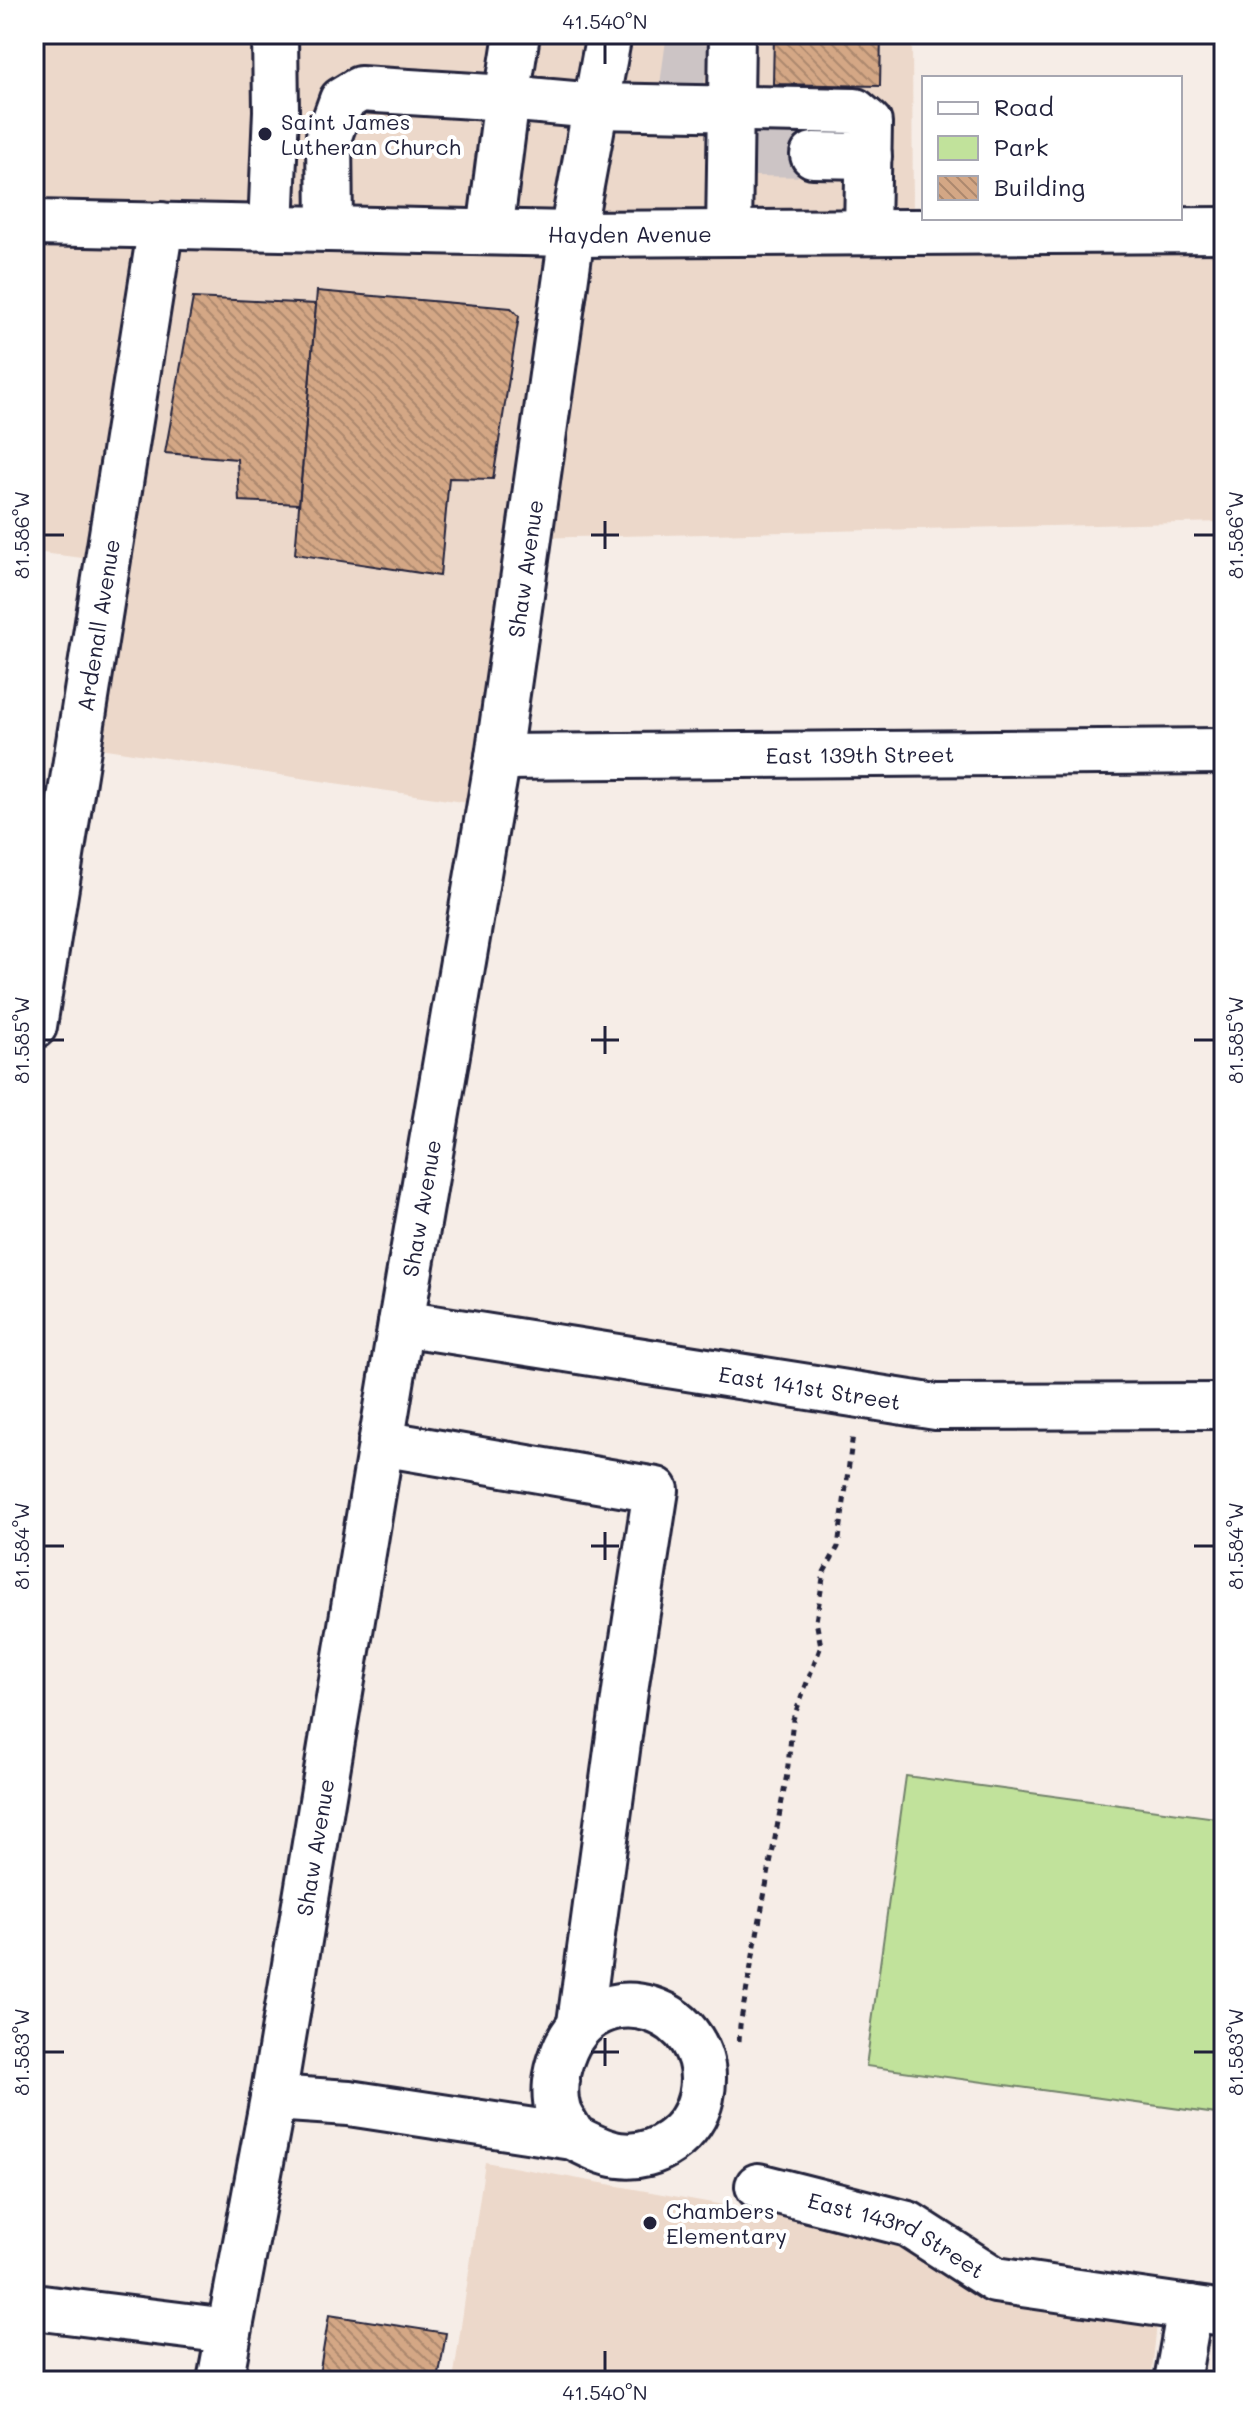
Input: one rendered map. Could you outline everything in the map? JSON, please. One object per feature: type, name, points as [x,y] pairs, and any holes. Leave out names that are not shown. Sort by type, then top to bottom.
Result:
[{"type":"street","points":[[271,227],[276,111],[275,34]]},
{"type":"street","points":[[490,232],[517,34]]},
{"type":"street","name":"Shaw Avenue","points":[[220,2381],[273,2098],[498,757],[572,234],[609,34]]},
{"type":"street","points":[[729,233],[742,154],[731,110],[732,34]]},
{"type":"street","points":[[330,229],[329,136],[342,100],[360,89],[595,106],[680,97],[731,110],[855,111],[869,123],[867,232]]},
{"type":"street","points":[[813,155],[869,156]]},
{"type":"street","name":"Hayden Avenue","points":[[34,223],[572,234],[1224,230]]},
{"type":"street","name":"Ardenall Avenue","points":[[34,1026],[161,225]]},
{"type":"street","name":"East 139th Street","points":[[498,757],[1224,751]]},
{"type":"street","name":"East 141st Street","points":[[401,1323],[936,1407],[1224,1406]]},
{"type":"street","points":[[381,1443],[656,1490],[580,2023],[566,2045],[556,2073],[558,2110],[573,2137]]},
{"type":"street","points":[[273,2098],[349,2103],[573,2137],[619,2155],[644,2154],[667,2145],[686,2129],[698,2108],[704,2083],[700,2058],[690,2036],[672,2018],[649,2008],[624,2005],[601,2011],[580,2023]]},
{"type":"street","name":"East 143rd Street","points":[[758,2186],[908,2224],[995,2280],[1207,2310]]},
{"type":"street","points":[[34,2307],[228,2331]]},
{"type":"street","points":[[1177,2381],[1207,2310]]},
{"type":"path","points":[[738,2055],[740,2025],[787,1774],[793,1719],[821,1646],[816,1621],[824,1572],[838,1547],[853,1429]]},
{"type":"shaded area","points":[[34,34],[912,34],[913,232],[1224,230],[1224,522],[529,538],[489,806],[79,745],[107,561],[34,552]]},
{"type":"shaded area","name":"Chambers Elementary","points":[[485,2162],[1161,2284],[1151,2381],[453,2381]]},
{"type":"green space","points":[[906,1776],[1224,1819],[1224,2115],[866,2066]]},
{"type":"building","points":[[774,34],[881,34],[880,86],[773,84]]},
{"type":"building","points":[[317,291],[511,308],[519,316],[493,479],[449,478],[440,576],[295,554]]},
{"type":"building","points":[[193,298],[316,304],[299,504],[239,501],[237,459],[165,453]]},
{"type":"building","points":[[329,2315],[446,2333],[438,2381],[318,2381]]},
{"type":"tunnel","points":[[682,86],[689,34]]},
{"type":"tunnel","points":[[754,154],[813,155]]},
{"type":"place","name":"Saint James Lutheran Church","points":[[265,134]]},
{"type":"place","name":"Chambers Elementary","points":[[650,2223]]}]
